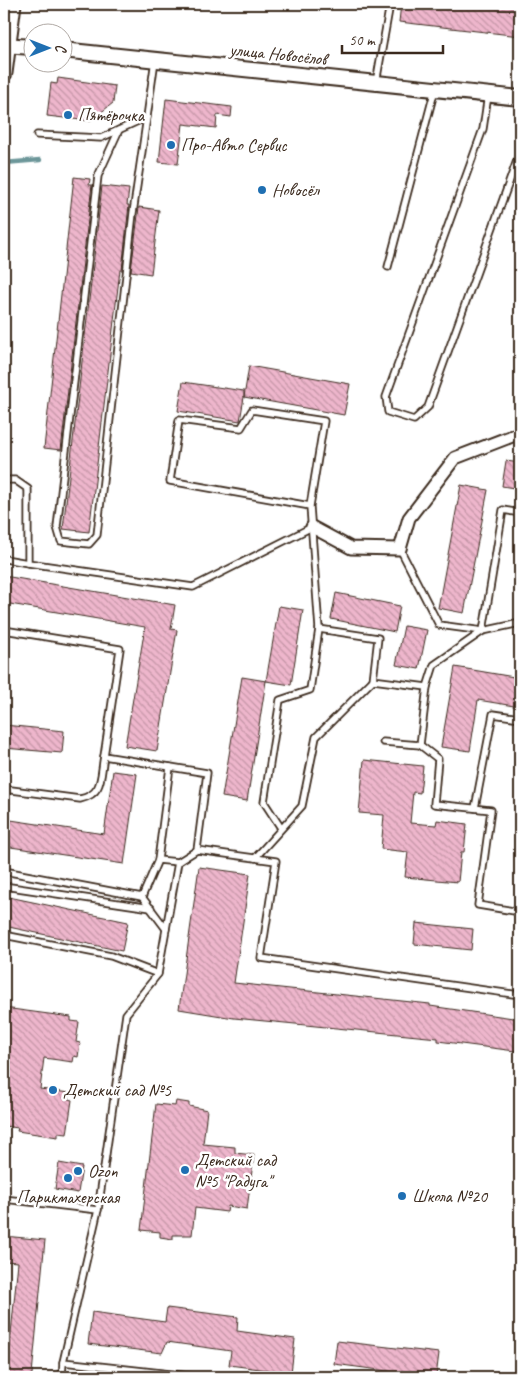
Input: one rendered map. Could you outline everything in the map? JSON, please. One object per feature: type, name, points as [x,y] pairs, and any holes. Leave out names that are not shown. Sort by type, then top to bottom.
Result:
[{"type":"main road","points":[[4,73],[6,45],[13,4]]},
{"type":"street","points":[[6,45],[22,46]]},
{"type":"street","name":"улица Новосёлов","points":[[72,51],[520,98]]},
{"type":"street","points":[[312,527],[351,548],[400,550],[409,518],[455,458],[520,433]]},
{"type":"lane","points":[[376,83],[390,4]]},
{"type":"lane","points":[[119,130],[98,176],[57,527],[61,541],[89,544],[97,535],[133,213],[155,60]]},
{"type":"lane","points":[[388,267],[435,89]]},
{"type":"lane","points":[[488,95],[483,129],[386,397],[388,412],[414,420],[428,407],[520,152]]},
{"type":"lane","points":[[37,135],[101,138],[147,117]]},
{"type":"lane","points":[[281,828],[264,802],[280,700],[310,690],[319,629],[310,506],[324,421],[252,410],[242,428],[179,420],[170,481],[310,506]]},
{"type":"lane","points":[[4,480],[15,480],[28,489],[28,563]]},
{"type":"lane","points":[[420,745],[428,687],[434,665],[483,631],[502,510],[520,513]]},
{"type":"lane","points":[[5,559],[193,587],[312,527]]},
{"type":"lane","points":[[400,550],[440,625],[483,631],[520,624]]},
{"type":"lane","points":[[255,858],[302,806],[316,737],[373,680],[378,638],[319,629]]},
{"type":"lane","points":[[4,630],[120,649],[98,790],[91,797],[80,798],[4,789]]},
{"type":"lane","points":[[373,680],[428,687]]},
{"type":"lane","points":[[475,808],[492,714],[520,718]]},
{"type":"lane","points":[[383,742],[420,745],[438,759],[434,804],[491,810],[478,905],[520,912]]},
{"type":"lane","points":[[104,756],[207,772],[197,850]]},
{"type":"lane","points":[[142,897],[158,860],[170,767]]},
{"type":"lane","points":[[158,860],[178,862],[197,850],[276,861],[262,958],[520,995]]},
{"type":"lane","points":[[62,1377],[98,1210],[126,1014],[158,974],[178,862]]},
{"type":"lane","points":[[4,871],[142,897],[166,929]]},
{"type":"lane","points":[[4,886],[150,908]]},
{"type":"lane","points":[[4,935],[111,956],[158,974]]},
{"type":"lane","points":[[4,1199],[98,1210]]},
{"type":"lane","points":[[64,1362],[198,1377]]},
{"type":"building","points":[[401,4],[520,4],[520,36],[399,22]]},
{"type":"building","points":[[58,78],[115,86],[113,103],[90,121],[47,116],[51,83],[57,84]]},
{"type":"building","name":"Про-Авто Сервис","points":[[166,99],[232,107],[231,117],[217,115],[216,128],[183,124],[178,164],[159,162]]},
{"type":"building","points":[[74,177],[90,179],[89,185],[92,185],[61,450],[44,448]]},
{"type":"building","points":[[102,186],[129,189],[127,205],[129,205],[89,532],[63,529]]},
{"type":"building","points":[[139,207],[159,210],[151,274],[131,271]]},
{"type":"building","points":[[249,366],[350,384],[344,415],[244,397]]},
{"type":"building","points":[[183,382],[244,391],[240,421],[178,411]]},
{"type":"building","points":[[506,461],[520,463],[520,489],[502,486]]},
{"type":"building","points":[[461,485],[488,490],[464,613],[438,608]]},
{"type":"building","points":[[4,576],[175,605],[171,629],[177,630],[157,751],[125,746],[145,627],[4,603]]},
{"type":"building","points":[[336,593],[400,606],[395,632],[331,619]]},
{"type":"building","points":[[279,606],[303,610],[291,685],[266,681]]},
{"type":"building","points":[[404,626],[427,630],[419,669],[396,665]]},
{"type":"building","points":[[455,667],[520,678],[520,707],[478,700],[470,751],[441,747]]},
{"type":"building","points":[[242,677],[266,681],[247,801],[222,797]]},
{"type":"building","points":[[4,725],[64,731],[62,753],[4,748]]},
{"type":"building","points":[[364,760],[423,766],[420,793],[413,792],[410,823],[436,825],[437,820],[467,824],[464,852],[461,852],[458,882],[405,877],[408,852],[381,849],[384,815],[359,813]]},
{"type":"building","points":[[113,771],[137,774],[124,864],[4,846],[4,819],[104,834]]},
{"type":"building","points":[[199,867],[250,874],[234,983],[430,1004],[430,1006],[520,1019],[520,1050],[515,1051],[438,1041],[438,1038],[234,1018],[179,1009]]},
{"type":"building","points":[[4,896],[128,922],[122,951],[4,926]]},
{"type":"building","points":[[416,923],[473,929],[471,950],[414,944]]},
{"type":"building","points":[[4,1008],[71,1017],[71,1021],[79,1022],[76,1042],[80,1043],[78,1057],[74,1056],[73,1062],[44,1058],[40,1089],[69,1093],[68,1099],[72,1100],[67,1134],[58,1133],[58,1137],[17,1131],[18,1128],[4,1126]]},
{"type":"building","name":"Детский сад №5 \"Радуга\"","points":[[176,1101],[189,1103],[189,1106],[207,1110],[203,1144],[235,1147],[235,1153],[254,1155],[247,1209],[228,1206],[227,1212],[195,1208],[192,1235],[173,1235],[173,1239],[160,1237],[160,1232],[141,1230],[156,1104],[175,1106]]},
{"type":"building","name":"Парикмахерская","points":[[59,1163],[82,1167],[78,1193],[55,1189]]},
{"type":"building","points":[[4,1236],[45,1240],[32,1374],[28,1377],[4,1377],[4,1367],[8,1364],[18,1262],[4,1261]]},
{"type":"building","points":[[167,1308],[238,1317],[237,1331],[295,1339],[291,1373],[229,1365],[231,1351],[167,1342],[162,1353],[88,1344],[92,1312],[165,1322]]},
{"type":"building","points":[[337,1341],[439,1353],[436,1377],[410,1377],[410,1374],[334,1364]]},
{"type":"waterway","points":[[4,163],[40,160]]},
{"type":"place","name":"Пятёрочка","points":[[68,115]]},
{"type":"place","name":"Про-Авто Сервис","points":[[171,145]]},
{"type":"place","name":"Новосёл","points":[[262,190]]},
{"type":"place","name":"Детский сад №5","points":[[53,1090]]},
{"type":"place","name":"Детский сад №5 \"Радуга\"","points":[[185,1170]]},
{"type":"place","name":"Ozon","points":[[78,1171]]},
{"type":"place","name":"Парикмахерская","points":[[68,1178]]},
{"type":"place","name":"Школа №20","points":[[402,1196]]}]
